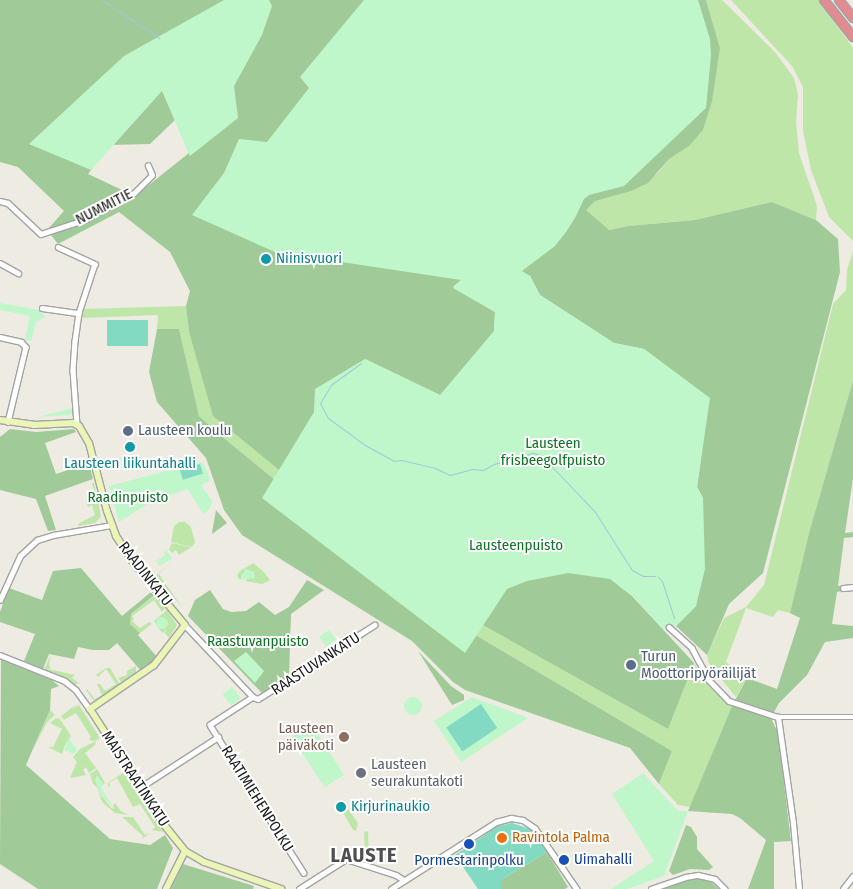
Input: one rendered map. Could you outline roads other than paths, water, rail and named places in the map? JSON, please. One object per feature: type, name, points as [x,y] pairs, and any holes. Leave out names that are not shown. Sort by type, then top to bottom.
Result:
[{"type":"highway","points":[[824,0],[853,38]]},
{"type":"highway","points":[[842,3],[853,17]]},
{"type":"street","name":"NUMMITIE","points":[[41,234],[84,220],[134,194],[152,175],[148,166]]},
{"type":"street","points":[[0,201],[8,203],[46,239]]},
{"type":"street","points":[[0,420],[42,426],[77,424],[73,370],[80,313],[95,264],[58,248]]},
{"type":"street","points":[[0,262],[18,273]]},
{"type":"street","points":[[42,308],[80,313]]},
{"type":"street","points":[[0,337],[21,342],[26,347],[8,422]]},
{"type":"street","name":"RAADINKATU","points":[[77,424],[89,443],[112,525],[126,553],[185,625],[255,698]]},
{"type":"street","points":[[0,600],[20,556],[37,540],[54,535],[112,525]]},
{"type":"street","points":[[843,588],[853,587]]},
{"type":"street","points":[[90,708],[154,665],[185,625]]},
{"type":"street","name":"RAASTUVANKATU","points":[[210,725],[255,698],[263,698],[374,625]]},
{"type":"street","points":[[669,627],[692,648],[709,680],[729,701],[778,717],[853,717]]},
{"type":"street","name":"MAISTRAATINKATU","points":[[0,655],[65,681],[76,690],[90,708],[168,831],[185,851],[204,862],[281,889]]},
{"type":"street","points":[[778,717],[793,823],[793,844],[799,889]]},
{"type":"street","name":"RAATIMIEHENPOLKU","points":[[210,725],[304,874]]},
{"type":"street","points":[[141,787],[218,737]]},
{"type":"street","points":[[391,889],[496,822],[511,818],[523,820],[535,828],[577,889]]},
{"type":"street","points":[[166,889],[185,851]]},
{"type":"street","points":[[299,889],[346,859],[396,875],[404,880]]},
{"type":"street","points":[[651,889],[685,877],[698,875],[714,879],[725,889]]},
{"type":"street","points":[[843,889],[853,876]]},
{"type":"waterway","points":[[102,0],[159,38]]},
{"type":"waterway","points":[[361,363],[331,385],[320,403],[328,418],[365,445],[394,461],[401,460],[435,468],[450,475],[473,469],[483,470],[494,464],[533,453],[541,455],[595,512],[632,570],[643,576],[655,576]]},
{"type":"waterway","points":[[658,577],[662,581],[674,618]]},
{"type":"place","name":"Niinisvuori","points":[[266,259]]},
{"type":"place","name":"Lausteen koulu","points":[[128,431]]},
{"type":"place","name":"Lausteen liikuntahalli","points":[[130,447]]},
{"type":"place","name":"Turun Moottoripyöräilijät","points":[[631,665]]},
{"type":"place","name":"Lausteen päiväkoti","points":[[344,737]]},
{"type":"place","name":"Lausteen seurakuntakoti","points":[[361,773]]},
{"type":"place","name":"Kirjurinaukio","points":[[341,807]]},
{"type":"place","name":"Ravintola Palma","points":[[502,838]]},
{"type":"place","name":"Pormestarinpolku","points":[[469,844]]},
{"type":"place","name":"Uimahalli","points":[[564,860]]},
{"type":"district","name":"LAUSTE","points":[[364,855]]},
{"type":"park label","name":"Lausteen frisbeegolfpuisto","points":[[553,452]]},
{"type":"park label","name":"Raadinpuisto","points":[[128,498]]},
{"type":"park label","name":"Lausteenpuisto","points":[[516,546]]},
{"type":"park label","name":"Raastuvanpuisto","points":[[258,642]]}]
